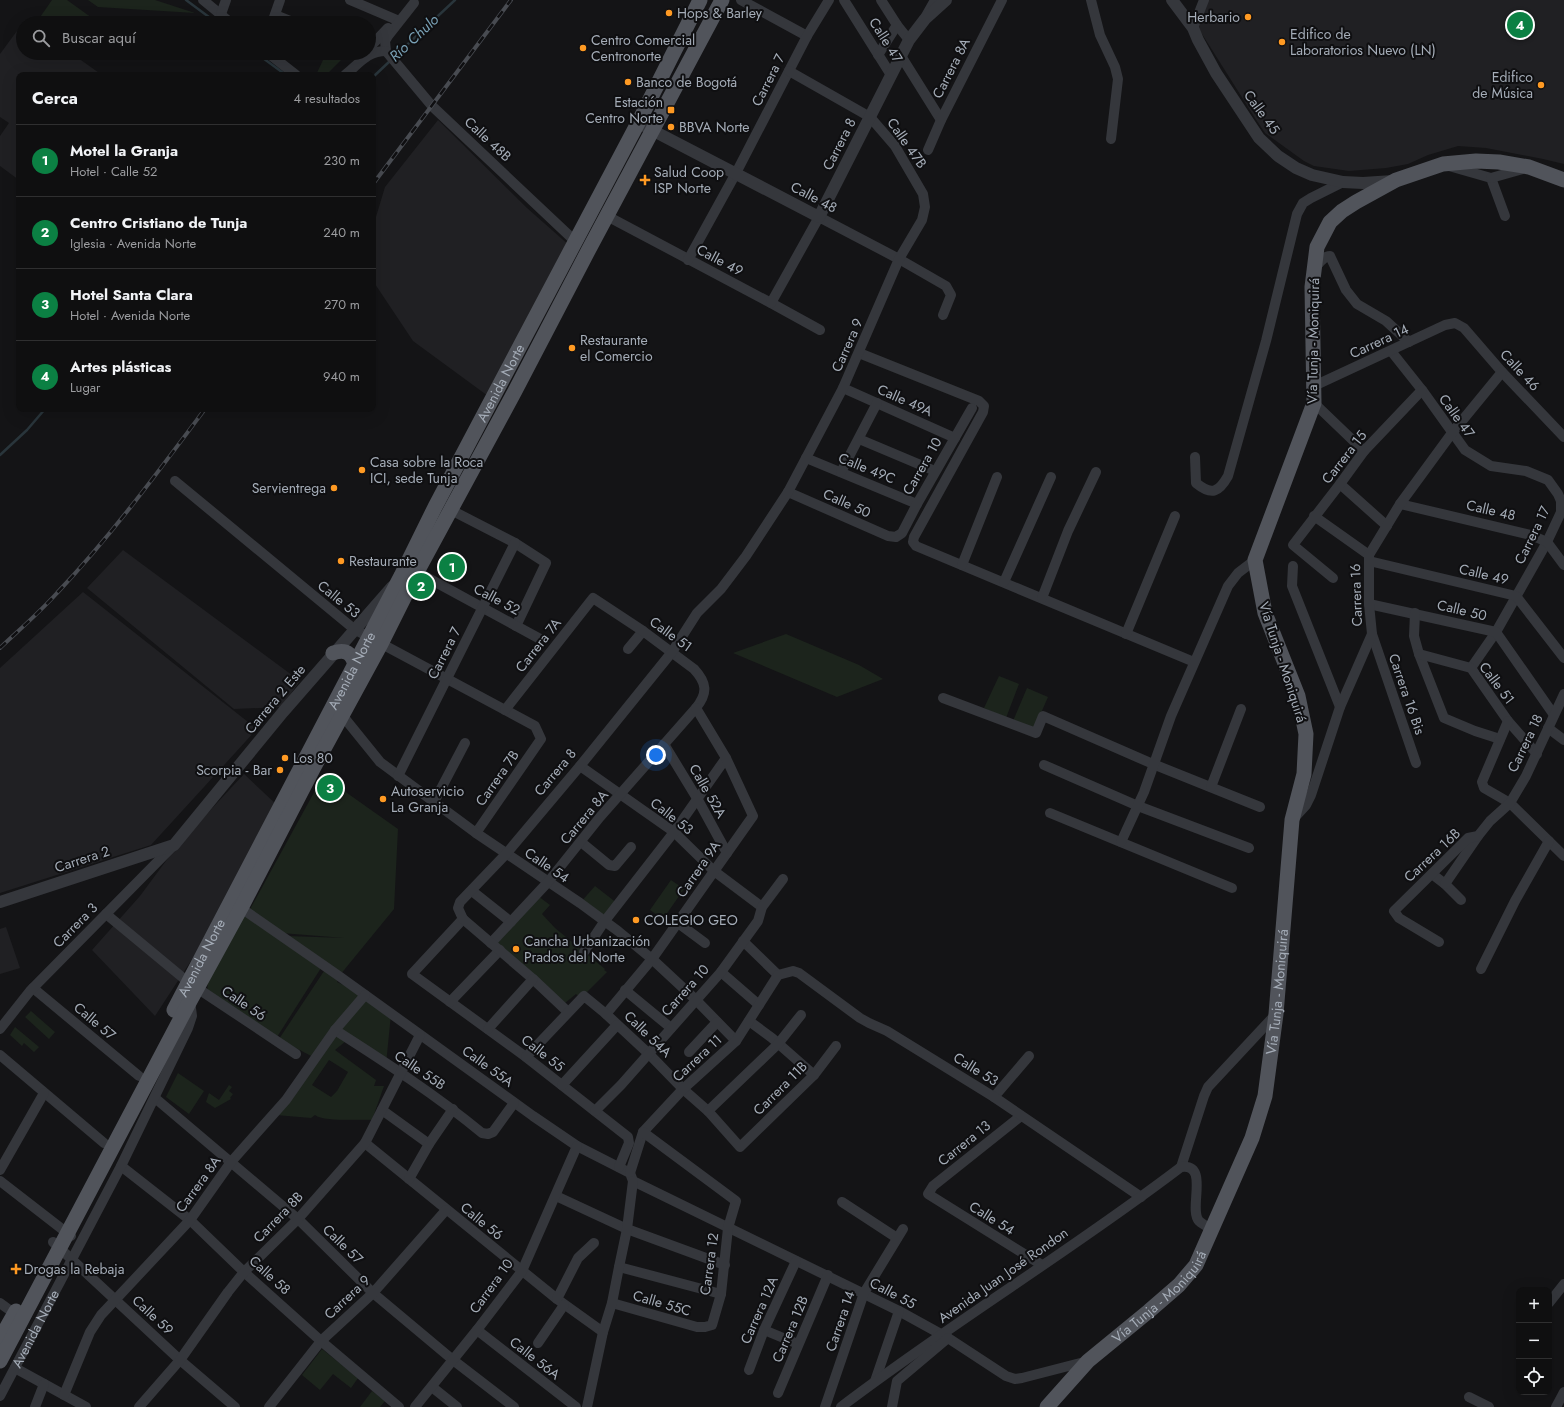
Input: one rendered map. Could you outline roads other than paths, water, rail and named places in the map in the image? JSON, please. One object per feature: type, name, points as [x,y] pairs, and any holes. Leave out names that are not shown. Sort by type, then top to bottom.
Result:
[{"type":"main road","name":"Avenida Norte","points":[[0,1361],[22,1321],[104,1144],[139,1076],[241,908],[342,715],[375,641],[401,576],[439,500],[576,242],[700,0]]},
{"type":"main road","name":"Avenida Norte","points":[[0,1339],[60,1238],[192,991],[355,664],[375,641],[417,572],[722,0]]},
{"type":"main road","name":"Vía Tunja - Moniquirá","points":[[1047,1407],[1088,1361],[1150,1311],[1179,1285],[1196,1265],[1252,1138],[1265,1096],[1276,1014],[1292,820],[1304,774],[1306,734],[1298,696],[1265,614],[1255,560],[1314,403],[1312,287],[1317,247],[1330,222],[1342,211],[1396,180],[1443,164],[1476,161],[1499,162],[1529,167],[1564,180]]},
{"type":"main road","points":[[333,654],[340,651],[347,652],[352,657],[355,664]]},
{"type":"street","points":[[203,0],[223,16]]},
{"type":"street","points":[[221,14],[226,0]]},
{"type":"street","points":[[274,16],[280,0]]},
{"type":"street","points":[[350,0],[397,20]]},
{"type":"street","points":[[741,0],[807,36]]},
{"type":"street","name":"Carrera 7","points":[[688,260],[736,173],[807,36],[830,0]]},
{"type":"street","name":"Calle 47","points":[[844,0],[891,75]]},
{"type":"street","points":[[881,0],[897,25],[909,40]]},
{"type":"street","name":"Carrera 8","points":[[771,303],[819,217],[909,40],[925,19],[934,0]]},
{"type":"street","points":[[925,19],[946,0]]},
{"type":"street","name":"Carrera 8A","points":[[928,150],[941,120],[1002,0]]},
{"type":"street","points":[[1091,0],[1100,35],[1115,67],[1118,79],[1111,139]]},
{"type":"street","name":"Calle 45","points":[[1172,0],[1193,28],[1216,73],[1259,138],[1278,156],[1296,168],[1312,175],[1343,182],[1363,183],[1396,180]]},
{"type":"street","points":[[1193,28],[1204,0]]},
{"type":"street","points":[[376,41],[415,1]]},
{"type":"street","points":[[376,52],[386,51],[385,42],[388,36],[415,1]]},
{"type":"street","points":[[878,55],[897,25]]},
{"type":"street","name":"Calle 48B","points":[[386,51],[432,106],[576,242]]},
{"type":"street","points":[[901,56],[941,120]]},
{"type":"street","points":[[277,60],[292,72]]},
{"type":"street","points":[[343,72],[356,60]]},
{"type":"street","points":[[348,72],[361,60]]},
{"type":"street","name":"Calle 47B","points":[[789,71],[870,117],[889,138],[917,182],[924,199],[925,207]]},
{"type":"street","name":"Calle 48","points":[[638,123],[899,259],[949,290],[951,295],[943,315]]},
{"type":"street","points":[[1443,164],[1491,178],[1529,167]]},
{"type":"street","points":[[1491,178],[1505,216]]},
{"type":"street","points":[[1194,457],[1196,483],[1204,489],[1212,491],[1219,490],[1228,476],[1264,347],[1296,214],[1303,203],[1343,182]]},
{"type":"street","name":"Carrera 9","points":[[788,492],[843,388],[899,259],[922,220],[925,207]]},
{"type":"street","name":"Calle 49","points":[[607,216],[820,330]]},
{"type":"street","points":[[1314,269],[1323,259],[1330,256],[1346,290],[1357,304],[1386,321],[1409,342]]},
{"type":"street","name":"Carrera 14","points":[[1314,386],[1445,325],[1455,323]]},
{"type":"street","name":"Calle 46","points":[[1455,323],[1464,328],[1502,372],[1564,437]]},
{"type":"street","name":"Calle 47","points":[[1390,351],[1422,390],[1464,450],[1491,466],[1526,471],[1548,480],[1558,494]]},
{"type":"street","points":[[859,353],[979,401],[984,406],[983,412],[914,537],[916,546],[1194,662]]},
{"type":"street","name":"Carrera 16","points":[[1292,820],[1306,805],[1311,795],[1340,707],[1372,634],[1369,558],[1400,504],[1452,433],[1502,372]]},
{"type":"street","name":"Calle 49A","points":[[843,388],[955,438]]},
{"type":"street","name":"Carrera 15","points":[[1333,578],[1293,545],[1364,452],[1422,390]]},
{"type":"street","points":[[841,472],[877,403]]},
{"type":"street","points":[[1314,403],[1364,452]]},
{"type":"street","name":"Carrera 10","points":[[896,537],[902,533],[935,471],[972,408]]},
{"type":"street","points":[[858,439],[935,471]]},
{"type":"street","name":"Calle 49C","points":[[806,458],[917,504]]},
{"type":"street","points":[[1042,598],[1068,531],[1096,472]]},
{"type":"street","points":[[962,565],[997,477]]},
{"type":"street","points":[[1004,582],[1051,477]]},
{"type":"street","name":"Calle 53","points":[[175,481],[354,629],[535,726],[541,739]]},
{"type":"street","points":[[1340,484],[1387,526]]},
{"type":"street","name":"Carrera 8","points":[[463,919],[458,908],[460,902],[506,854],[580,766],[672,652],[697,613],[721,589],[746,556],[788,492]]},
{"type":"street","name":"Calle 50","points":[[788,492],[888,536],[896,537]]},
{"type":"street","name":"Carrera 17","points":[[1471,668],[1496,632],[1547,542],[1561,512],[1561,501],[1558,494]]},
{"type":"street","name":"Calle 48","points":[[1400,504],[1524,532],[1547,542]]},
{"type":"street","points":[[451,510],[515,543]]},
{"type":"street","points":[[1126,634],[1175,516]]},
{"type":"street","name":"Calle 49","points":[[1314,516],[1369,558],[1516,596],[1564,658]]},
{"type":"street","points":[[1547,542],[1564,565]]},
{"type":"street","name":"Carrera 7","points":[[398,776],[515,543]]},
{"type":"street","name":"Carrera 7A","points":[[515,543],[546,563],[516,626]]},
{"type":"street","points":[[1121,842],[1138,806],[1153,764],[1194,662],[1233,579],[1238,573],[1255,560]]},
{"type":"street","points":[[1293,566],[1292,586],[1340,707]]},
{"type":"street","name":"Calle 52","points":[[417,572],[542,640]]},
{"type":"street","name":"Carrera 2 Este","points":[[174,845],[283,712],[401,576]]},
{"type":"street","name":"Calle 51","points":[[593,598],[643,631],[694,668],[701,676],[705,688],[704,698],[696,708]]},
{"type":"street","name":"Carrera 7A","points":[[505,710],[593,598]]},
{"type":"street","name":"Calle 50","points":[[1370,604],[1496,632],[1554,715]]},
{"type":"street","points":[[1415,613],[1414,636],[1419,654],[1444,718],[1475,731],[1500,739]]},
{"type":"street","points":[[628,649],[643,631]]},
{"type":"street","name":"Carrera 16 Bis","points":[[1372,634],[1416,763]]},
{"type":"street","name":"Calle 51","points":[[1419,654],[1471,668],[1508,721],[1537,754]]},
{"type":"street","name":"Carrera 18","points":[[1510,803],[1537,754],[1564,694]]},
{"type":"street","points":[[944,698],[1036,733],[1043,716],[1153,764],[1260,807]]},
{"type":"street","points":[[584,952],[604,922],[698,800],[726,758],[696,708]]},
{"type":"street","name":"Carrera 8A","points":[[491,943],[548,882],[600,817],[696,708]]},
{"type":"street","points":[[1211,787],[1241,709]]},
{"type":"street","name":"Calle 54","points":[[342,715],[380,762],[476,833],[580,903],[652,959],[695,999],[736,1041]]},
{"type":"street","points":[[1508,721],[1482,782],[1482,786],[1510,803],[1564,856]]},
{"type":"street","points":[[1548,728],[1564,740]]},
{"type":"street","name":"Carrera 7B","points":[[476,833],[541,739]]},
{"type":"street","points":[[434,802],[465,743]]},
{"type":"street","name":"Calle 52A","points":[[664,744],[698,800],[727,853]]},
{"type":"street","name":"Carrera 9A","points":[[606,1014],[652,959],[753,816],[726,758]]},
{"type":"street","points":[[1044,765],[1138,806],[1249,848]]},
{"type":"street","name":"Calle 53","points":[[580,766],[674,832],[714,871],[762,907]]},
{"type":"street","name":"Carrera 16B","points":[[1439,942],[1399,918],[1395,910],[1468,838],[1478,836],[1490,821],[1510,803]]},
{"type":"street","points":[[1050,813],[1232,888]]},
{"type":"street","points":[[1445,884],[1478,836]]},
{"type":"street","points":[[1481,969],[1515,901],[1549,841]]},
{"type":"street","points":[[581,842],[609,865],[615,866],[630,847]]},
{"type":"street","name":"Carrera 2","points":[[0,902],[174,845]]},
{"type":"street","name":"Carrera 3","points":[[0,1029],[33,988],[174,845]]},
{"type":"street","points":[[1432,874],[1445,884],[1461,900]]},
{"type":"street","name":"Carrera 10","points":[[595,1111],[621,1085],[695,999],[721,972],[760,917],[762,907],[783,879]]},
{"type":"street","points":[[472,891],[511,922]]},
{"type":"street","name":"Calle 55A","points":[[241,908],[577,1146],[619,1167],[631,1177],[728,1228]]},
{"type":"street","name":"Calle 56","points":[[106,914],[192,991],[296,1054]]},
{"type":"street","points":[[463,919],[533,979],[568,1012],[526,1057]]},
{"type":"street","name":"Calle 55","points":[[463,919],[412,974],[526,1057],[628,1137],[629,1143],[619,1167]]},
{"type":"street","points":[[678,922],[705,942]]},
{"type":"street","points":[[743,941],[778,975]]},
{"type":"street","points":[[450,1002],[500,950]]},
{"type":"street","name":"Calle 53","points":[[778,975],[792,971],[804,976],[860,1018],[888,1031],[994,1097],[1141,1197]]},
{"type":"street","points":[[721,972],[759,1005]]},
{"type":"street","name":"Carrera 11","points":[[587,1407],[603,1332],[612,1303],[627,1229],[631,1177],[637,1144],[642,1132],[683,1090],[736,1041],[778,975]]},
{"type":"street","points":[[488,1029],[533,979]]},
{"type":"street","name":"Calle 57","points":[[33,988],[139,1076]]},
{"type":"street","points":[[625,990],[671,1028]]},
{"type":"street","name":"Avenida Norte","points":[[0,1396],[71,1258],[121,1166],[188,1028],[192,1016],[192,991]]},
{"type":"street","name":"Carrera 8A","points":[[64,1395],[90,1332],[101,1315],[190,1220],[230,1162],[286,1100],[335,1030],[365,995]]},
{"type":"street","name":"Calle 54A","points":[[568,1012],[584,996],[606,1014],[649,1054],[683,1090],[708,1112],[740,1147]]},
{"type":"street","points":[[1212,1229],[1198,1221],[1195,1213],[1197,1179],[1193,1170],[1187,1166],[1181,1167],[1208,1088],[1276,1014]]},
{"type":"street","points":[[708,1112],[778,1044],[801,1015]]},
{"type":"street","points":[[749,1021],[814,1075]]},
{"type":"street","points":[[689,1052],[717,1022]]},
{"type":"street","points":[[562,1085],[617,1025]]},
{"type":"street","name":"Calle 55B","points":[[335,1030],[400,1072],[453,1109],[482,1133],[488,1134],[493,1132],[514,1102]]},
{"type":"street","name":"Carrera 8B","points":[[139,1407],[180,1360],[223,1298],[244,1272],[298,1219],[365,1143],[420,1035]]},
{"type":"street","name":"Carrera 11B","points":[[740,1147],[814,1075],[836,1046]]},
{"type":"street","points":[[0,1055],[104,1144]]},
{"type":"street","points":[[994,1097],[1029,1056]]},
{"type":"street","points":[[0,1170],[44,1093]]},
{"type":"street","name":"Calle 57","points":[[154,1098],[298,1219],[373,1293],[453,1360],[514,1407]]},
{"type":"street","points":[[409,1179],[429,1144],[453,1109]]},
{"type":"street","points":[[382,1110],[429,1144]]},
{"type":"street","name":"Carrera 13","points":[[928,1194],[933,1186],[1021,1116]]},
{"type":"street","name":"Carrera 12","points":[[642,1132],[736,1201],[728,1228],[721,1294],[712,1324],[705,1327]]},
{"type":"street","name":"Calle 56","points":[[365,1143],[560,1302],[603,1332]]},
{"type":"street","name":"Carrera 10","points":[[415,1407],[522,1271],[577,1146]]},
{"type":"street","name":"Calle 58","points":[[121,1166],[190,1220],[244,1272],[321,1341],[399,1407]]},
{"type":"street","name":"Avenida Juan José Rondon","points":[[841,1407],[875,1381],[945,1336],[1181,1167]]},
{"type":"street","name":"Calle 59","points":[[0,1181],[60,1238],[71,1258],[180,1360],[235,1407]]},
{"type":"street","name":"Calle 54","points":[[928,1194],[1042,1266]]},
{"type":"street","points":[[556,1196],[627,1229],[725,1265]]},
{"type":"street","points":[[842,1202],[897,1238]]},
{"type":"street","name":"Carrera 9","points":[[272,1406],[321,1341],[373,1293],[446,1210]]},
{"type":"street","name":"Calle 55","points":[[728,1228],[899,1311],[945,1336],[1006,1376],[1015,1379],[1022,1378],[1088,1361]]},
{"type":"street","name":"Carrera 14","points":[[825,1407],[864,1293],[903,1230]]},
{"type":"street","points":[[60,1238],[80,1242]]},
{"type":"street","points":[[538,1342],[560,1302],[578,1258],[594,1243]]},
{"type":"street","name":"Carrera 12A","points":[[749,1370],[764,1330],[796,1261]]},
{"type":"street","points":[[619,1267],[721,1294]]},
{"type":"street","name":"Carrera 12B","points":[[778,1393],[828,1276]]},
{"type":"street","points":[[1552,1299],[1564,1284]]},
{"type":"street","points":[[0,1303],[15,1314]]},
{"type":"street","name":"Calle 55C","points":[[612,1303],[697,1327],[705,1327]]},
{"type":"street","points":[[875,1381],[899,1311]]},
{"type":"street","name":"Calle 56A","points":[[477,1330],[576,1407]]},
{"type":"street","points":[[764,1330],[798,1344]]},
{"type":"street","points":[[892,1407],[897,1381],[945,1336]]},
{"type":"street","points":[[15,1368],[86,1407]]},
{"type":"street","points":[[35,1407],[44,1384]]},
{"type":"street","points":[[432,1387],[457,1407]]},
{"type":"street","points":[[1556,1407],[1564,1390]]},
{"type":"street","points":[[1469,1397],[1488,1407]]},
{"type":"waterway","points":[[186,0],[208,16]]},
{"type":"waterway","name":"Río Chulo","points":[[394,57],[455,0]]},
{"type":"waterway","points":[[266,60],[282,72]]},
{"type":"waterway","name":"Río Chulo","points":[[376,74],[390,61]]},
{"type":"waterway","name":"Río Chulo","points":[[0,455],[27,430],[42,412]]},
{"type":"railway","points":[[376,180],[511,0]]},
{"type":"railway","points":[[0,648],[50,600],[96,549],[134,503],[203,412]]},
{"type":"place","name":"Hops & Barley","points":[[669,13]]},
{"type":"place","name":"Herbario","points":[[1248,17]]},
{"type":"place","name":"Artes plásticas","points":[[1520,25]]},
{"type":"place","name":"Edifico de Laboratorios Nuevo (LN)","points":[[1282,42]]},
{"type":"place","name":"Centro Comercial Centronorte","points":[[583,48]]},
{"type":"place","name":"Banco de Bogotá","points":[[628,82]]},
{"type":"place","name":"Edifico de Música","points":[[1541,85]]},
{"type":"place","name":"Estación Centro Norte","points":[[671,110]]},
{"type":"place","name":"BBVA Norte","points":[[671,127]]},
{"type":"place","name":"Salud Coop ISP Norte","points":[[645,180]]},
{"type":"place","name":"Restaurante el Comercio","points":[[572,348]]},
{"type":"place","name":"Casa sobre la Roca ICI, sede Tunja","points":[[362,470]]},
{"type":"place","name":"Servientrega","points":[[334,488]]},
{"type":"place","name":"Restaurante","points":[[341,561]]},
{"type":"place","name":"Motel la Granja","points":[[452,567]]},
{"type":"place","name":"Centro Cristiano de Tunja","points":[[421,586]]},
{"type":"place","name":"Los 80","points":[[285,758]]},
{"type":"place","name":"Scorpia - Bar","points":[[280,770]]},
{"type":"place","name":"Hotel Santa Clara","points":[[330,788]]},
{"type":"place","name":"Autoservicio La Granja","points":[[383,799]]},
{"type":"place","name":"COLEGIO GEO","points":[[636,920]]},
{"type":"place","name":"Cancha Urbanización Prados del Norte","points":[[516,949]]},
{"type":"place","name":"Drogas la Rebaja","points":[[16,1269]]}]
